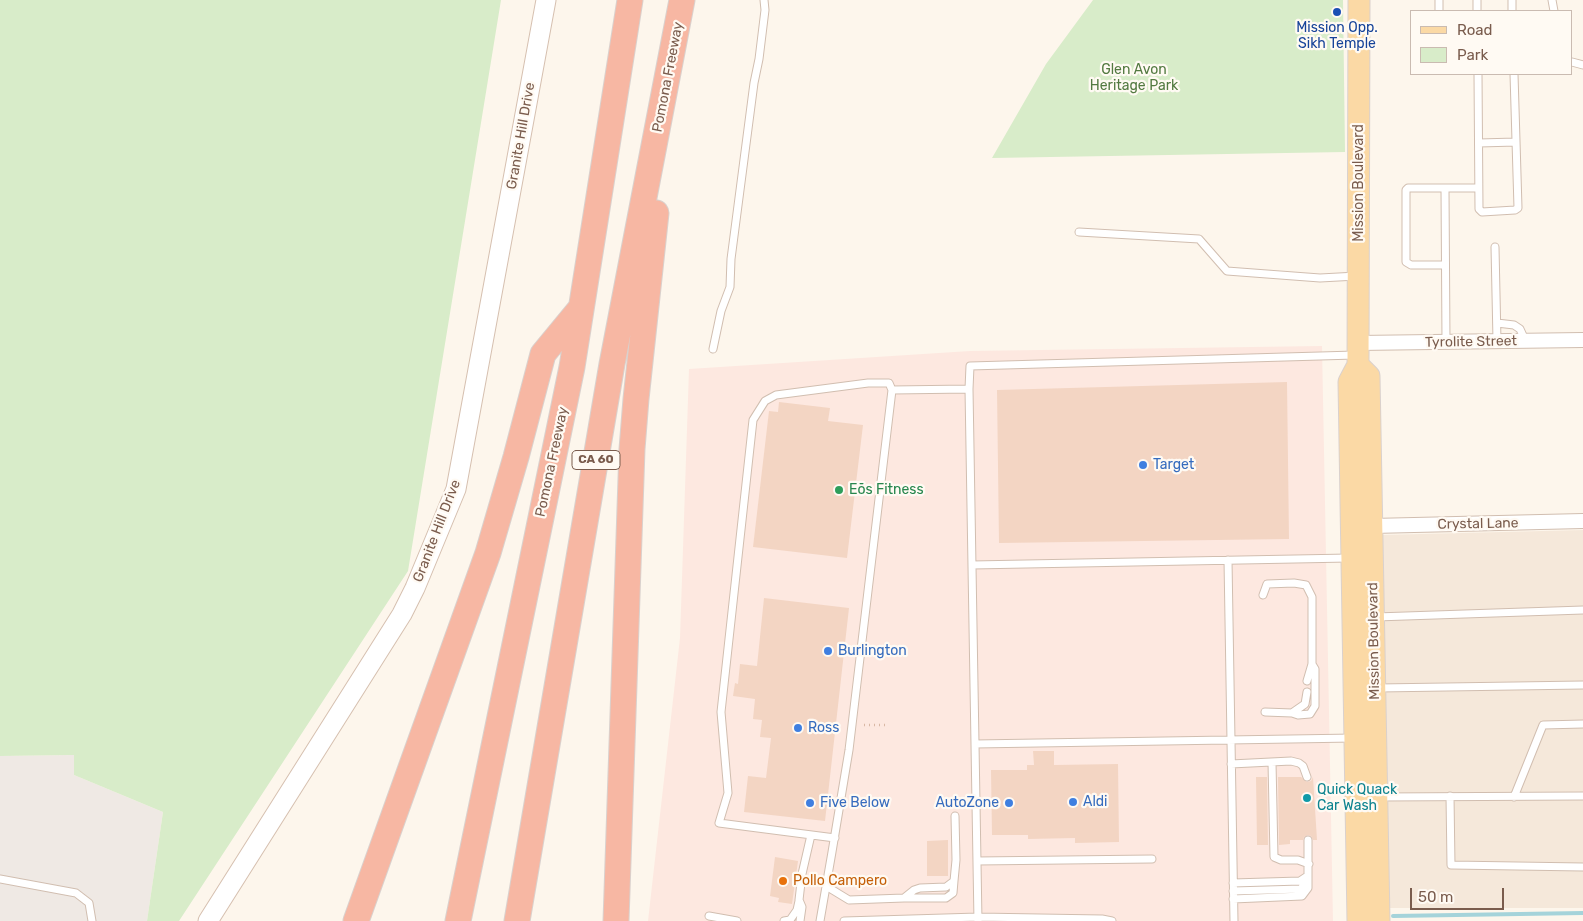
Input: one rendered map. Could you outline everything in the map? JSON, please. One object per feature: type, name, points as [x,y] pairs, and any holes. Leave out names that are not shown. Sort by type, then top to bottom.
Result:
[{"type":"highway","name":"Pomona Freeway","points":[[458,921],[572,367],[630,0]]},
{"type":"highway","name":"Pomona Freeway","points":[[517,921],[612,364],[682,0]]},
{"type":"highway","points":[[616,921],[632,449],[675,37]]},
{"type":"highway","points":[[356,921],[488,554],[543,354],[582,306]]},
{"type":"main road","name":"Mission Boulevard","points":[[1358,921],[1354,738],[1362,558],[1349,382],[1358,354],[1360,276],[1359,0]]},
{"type":"main road","name":"Mission Boulevard","points":[[1358,354],[1369,376],[1372,526],[1362,558],[1374,617],[1379,921]]},
{"type":"street","name":"Granite Hill Drive","points":[[208,921],[402,614],[415,588],[456,489],[546,0]]},
{"type":"street","name":"Tyrolite Street","points":[[1358,354],[1446,342],[1583,340]]},
{"type":"street","name":"Crystal Lane","points":[[1372,526],[1583,521]]},
{"type":"lane","points":[[712,349],[721,311],[730,287],[731,259],[754,83],[759,60],[765,10],[764,0]]},
{"type":"lane","points":[[1478,75],[1478,188],[1479,209],[1482,212],[1515,210],[1518,208],[1514,75]]},
{"type":"lane","points":[[1478,143],[1516,142]]},
{"type":"lane","points":[[1445,265],[1411,266],[1406,262],[1406,190],[1408,188],[1478,188]]},
{"type":"lane","points":[[1445,188],[1446,342]]},
{"type":"lane","points":[[1079,232],[1199,239],[1228,271],[1320,278],[1360,276]]},
{"type":"lane","points":[[1495,247],[1497,341]]},
{"type":"lane","points":[[1497,323],[1514,325],[1520,329],[1525,341]]},
{"type":"lane","points":[[978,919],[970,366],[1358,354]]},
{"type":"lane","points":[[820,921],[835,838],[849,750],[892,390],[888,383],[868,383],[776,395],[765,401],[753,420],[721,712],[728,793],[719,823],[835,838]]},
{"type":"lane","points":[[892,390],[969,389]]},
{"type":"lane","points":[[972,565],[1362,558]]},
{"type":"lane","points":[[1228,560],[1234,921]]},
{"type":"lane","points":[[1263,595],[1267,584],[1294,583],[1306,585],[1312,598],[1312,664],[1307,681]]},
{"type":"lane","points":[[1374,617],[1583,610]]},
{"type":"lane","points":[[1265,712],[1298,715],[1310,714],[1316,706],[1315,669],[1312,664]]},
{"type":"lane","points":[[1375,688],[1583,685]]},
{"type":"lane","points":[[1292,713],[1306,704],[1307,692]]},
{"type":"lane","points":[[1514,798],[1543,725],[1583,724]]},
{"type":"lane","points":[[975,744],[1354,738]]},
{"type":"lane","points":[[1272,762],[1274,857],[1281,860],[1298,860],[1309,864]]},
{"type":"lane","points":[[1232,764],[1299,763],[1306,771],[1307,777]]},
{"type":"lane","points":[[1377,797],[1450,796],[1514,798],[1583,796]]},
{"type":"lane","points":[[1450,796],[1451,865],[1583,867]]},
{"type":"lane","points":[[826,886],[849,900],[946,898],[953,893],[956,860],[955,816]]},
{"type":"lane","points":[[784,921],[790,920],[797,910],[802,874],[811,835]]},
{"type":"lane","points":[[1233,891],[1302,896],[1308,888],[1308,840]]},
{"type":"lane","points":[[977,861],[1152,859]]},
{"type":"lane","points":[[1233,891],[1300,881],[1309,876]]},
{"type":"lane","points":[[0,879],[76,893],[89,903],[92,921]]},
{"type":"lane","points":[[904,898],[914,890],[946,887],[954,882]]},
{"type":"lane","points":[[799,900],[802,907],[800,921]]},
{"type":"lane","points":[[709,916],[737,921]]},
{"type":"lane","points":[[844,921],[1102,919],[1112,921]]},
{"type":"path","points":[[864,725],[887,725]]},
{"type":"shaded area","points":[[1322,346],[1333,921],[648,921],[680,638],[689,369],[970,351]]},
{"type":"shaded area","points":[[1583,530],[1583,908],[1388,908],[1386,720],[1381,535]]},
{"type":"shaded area","points":[[74,755],[74,775],[163,812],[147,921],[0,921],[0,756]]},
{"type":"green space","points":[[0,0],[501,0],[408,571],[179,921],[147,921],[163,812],[74,775],[74,755],[0,756]]},
{"type":"green space","name":"Glen Avon Heritage Park","points":[[1093,0],[1343,0],[1345,152],[992,158],[1046,64]]},
{"type":"building","name":"Target","points":[[1287,382],[1289,539],[999,543],[997,390]]},
{"type":"building","points":[[779,402],[830,408],[828,421],[863,425],[847,558],[753,547],[769,411],[778,412]]},
{"type":"building","points":[[764,598],[849,608],[825,821],[744,812],[748,776],[766,778],[771,738],[760,737],[762,720],[753,719],[755,699],[733,696],[735,683],[738,684],[740,664],[757,666]]},
{"type":"building","name":"Aldi","points":[[1033,751],[1054,751],[1054,765],[1118,764],[1119,842],[1075,843],[1075,838],[1028,839],[1028,835],[992,835],[991,770],[1027,770],[1027,765],[1034,765]]},
{"type":"building","points":[[1256,777],[1267,777],[1268,845],[1257,845]]},
{"type":"building","points":[[1278,777],[1301,777],[1307,782],[1311,781],[1313,777],[1317,840],[1313,840],[1308,835],[1303,840],[1290,840],[1290,844],[1279,845]]},
{"type":"building","points":[[948,840],[948,876],[927,876],[927,841]]},
{"type":"building","points":[[775,857],[798,861],[792,904],[778,902],[779,898],[770,896]]},
{"type":"waterway","points":[[1393,916],[1583,913]]},
{"type":"place","name":"Mission Opp. Sikh Temple","points":[[1337,12]]},
{"type":"place","name":"Target","points":[[1143,465]]},
{"type":"place","name":"Eōs Fitness","points":[[839,490]]},
{"type":"place","name":"Burlington","points":[[828,651]]},
{"type":"place","name":"Ross","points":[[798,728]]},
{"type":"place","name":"Quick Quack Car Wash","points":[[1307,798]]},
{"type":"place","name":"Aldi","points":[[1073,802]]},
{"type":"place","name":"Five Below","points":[[810,803]]},
{"type":"place","name":"AutoZone","points":[[1009,803]]},
{"type":"place","name":"Pollo Campero","points":[[783,881]]}]
